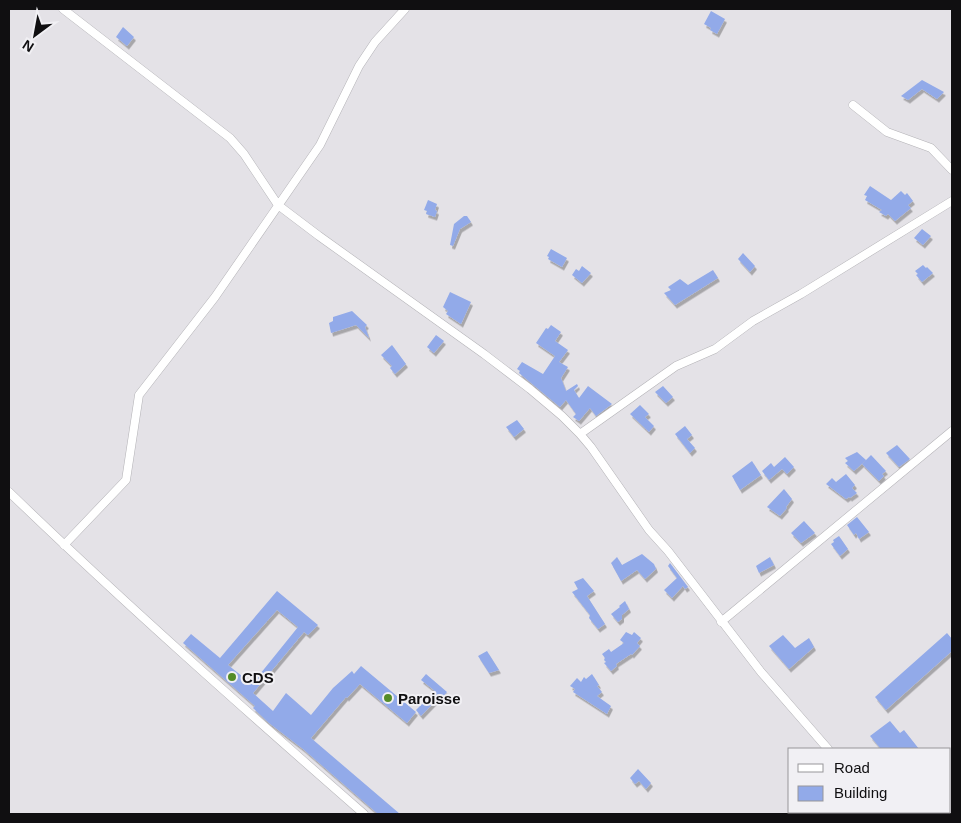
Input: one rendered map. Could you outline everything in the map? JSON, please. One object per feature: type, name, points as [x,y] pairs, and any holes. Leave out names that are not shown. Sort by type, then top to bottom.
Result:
[{"type":"street","points":[[63,9],[230,138],[244,154],[278,205],[484,354],[543,400],[580,434],[638,516],[668,551],[721,622],[761,672],[827,748]]},
{"type":"street","points":[[64,545],[126,480],[140,396],[214,297],[320,145],[359,66],[376,42],[405,9]]},
{"type":"street","points":[[853,105],[887,132],[931,148],[952,170]]},
{"type":"street","points":[[580,434],[676,366],[716,349],[753,321],[801,294],[952,201]]},
{"type":"street","points":[[721,622],[952,431]]},
{"type":"street","points":[[9,492],[205,675],[364,814]]},
{"type":"building","points":[[711,11],[725,19],[717,34],[704,24]]},
{"type":"building","points":[[123,27],[134,37],[127,46],[116,37]]},
{"type":"building","points":[[922,80],[944,92],[937,99],[922,89],[908,100],[901,96]]},
{"type":"building","points":[[870,186],[891,200],[901,191],[905,195],[907,193],[913,201],[908,205],[911,208],[895,221],[888,214],[886,216],[879,212],[882,210],[865,200],[867,196],[864,195]]},
{"type":"building","points":[[428,200],[437,204],[435,217],[426,214],[427,211],[424,210]]},
{"type":"building","points":[[464,216],[467,216],[471,222],[460,229],[453,246],[450,245],[454,224]]},
{"type":"building","points":[[922,229],[931,236],[923,245],[914,238]]},
{"type":"building","points":[[551,249],[567,258],[562,267],[548,259],[549,257],[547,256]]},
{"type":"building","points":[[743,253],[755,266],[750,272],[738,259]]},
{"type":"building","points":[[923,265],[933,273],[922,282],[915,271]]},
{"type":"building","points":[[582,266],[591,273],[582,283],[572,275],[576,269],[579,271]]},
{"type":"building","points":[[713,270],[718,278],[675,305],[664,293],[671,290],[668,287],[680,279],[688,285]]},
{"type":"building","points":[[450,292],[471,302],[461,324],[446,314],[448,311],[443,307]]},
{"type":"building","points":[[352,311],[367,325],[365,327],[369,338],[356,325],[331,333],[329,323],[333,321],[333,317]]},
{"type":"building","points":[[551,325],[561,332],[555,341],[568,350],[559,362],[568,367],[561,378],[566,391],[577,384],[578,386],[574,390],[579,398],[588,386],[612,404],[596,416],[590,408],[579,421],[573,417],[576,414],[566,400],[560,407],[519,373],[520,371],[517,369],[522,362],[543,374],[555,356],[536,343],[546,328],[548,329]]},
{"type":"building","points":[[436,335],[444,341],[434,353],[427,347]]},
{"type":"building","points":[[392,345],[406,364],[395,374],[390,368],[392,366],[381,355]]},
{"type":"building","points":[[663,386],[673,397],[666,403],[655,392]]},
{"type":"building","points":[[640,405],[649,414],[645,417],[654,426],[649,432],[630,414]]},
{"type":"building","points":[[517,420],[524,429],[514,437],[506,427]]},
{"type":"building","points":[[685,426],[692,435],[687,439],[695,448],[690,453],[675,434]]},
{"type":"building","points":[[897,445],[910,459],[899,467],[886,453]]},
{"type":"building","points":[[857,452],[866,460],[854,471],[845,463],[848,461],[845,458]]},
{"type":"building","points":[[871,455],[886,471],[882,474],[884,476],[879,481],[862,464]]},
{"type":"building","points":[[785,457],[794,467],[787,474],[782,469],[769,480],[762,471],[771,463],[774,467]]},
{"type":"building","points":[[752,461],[761,475],[740,490],[732,476]]},
{"type":"building","points":[[846,474],[855,485],[852,488],[857,493],[846,499],[826,484],[832,478],[836,482]]},
{"type":"building","points":[[784,489],[792,499],[780,516],[767,507]]},
{"type":"building","points":[[857,517],[869,532],[859,539],[856,533],[854,535],[847,525]]},
{"type":"building","points":[[804,521],[815,533],[801,543],[791,533]]},
{"type":"building","points":[[839,536],[848,549],[840,556],[831,544]]},
{"type":"building","points":[[642,554],[654,564],[656,569],[645,579],[637,570],[621,581],[611,563],[617,557],[622,565]]},
{"type":"building","points":[[770,557],[774,565],[759,573],[756,566]]},
{"type":"building","points":[[670,563],[688,587],[685,589],[683,586],[672,598],[664,590],[677,578],[668,566]]},
{"type":"building","points":[[583,578],[594,591],[587,596],[605,624],[598,629],[589,618],[590,615],[572,592],[578,589],[574,582]]},
{"type":"building","points":[[277,591],[318,625],[308,635],[304,632],[253,693],[273,711],[286,693],[311,715],[333,688],[352,671],[354,674],[361,666],[416,712],[407,723],[360,684],[346,697],[311,738],[400,814],[378,814],[303,749],[269,723],[253,708],[255,706],[183,643],[191,634],[220,658]],"holes":[[[277,610],[298,627],[252,684],[228,665]]]},
{"type":"building","points":[[625,601],[629,609],[618,622],[611,614]]},
{"type":"building","points":[[626,632],[632,635],[634,632],[641,638],[637,643],[640,646],[632,655],[616,664],[617,666],[611,671],[604,663],[606,662],[602,654],[609,649],[611,652],[624,643],[620,640]]},
{"type":"building","points":[[947,633],[952,639],[952,651],[886,710],[875,697]]},
{"type":"building","points":[[783,635],[795,648],[809,638],[814,647],[789,669],[769,646]]},
{"type":"building","points":[[487,651],[499,670],[489,673],[478,656]]},
{"type":"building","points":[[426,674],[447,692],[443,697],[441,695],[421,716],[416,710],[435,691],[421,680]]},
{"type":"building","points":[[592,674],[602,692],[597,696],[611,706],[607,714],[573,692],[575,689],[570,686],[577,678],[581,682],[584,677],[586,679]]},
{"type":"building","points":[[890,721],[900,733],[904,730],[918,748],[880,748],[870,736]]},
{"type":"building","points":[[638,769],[651,783],[646,789],[639,781],[635,784],[630,778]]},
{"type":"place","name":"CDS","points":[[232,677]]},
{"type":"place","name":"Paroisse","points":[[388,698]]}]
